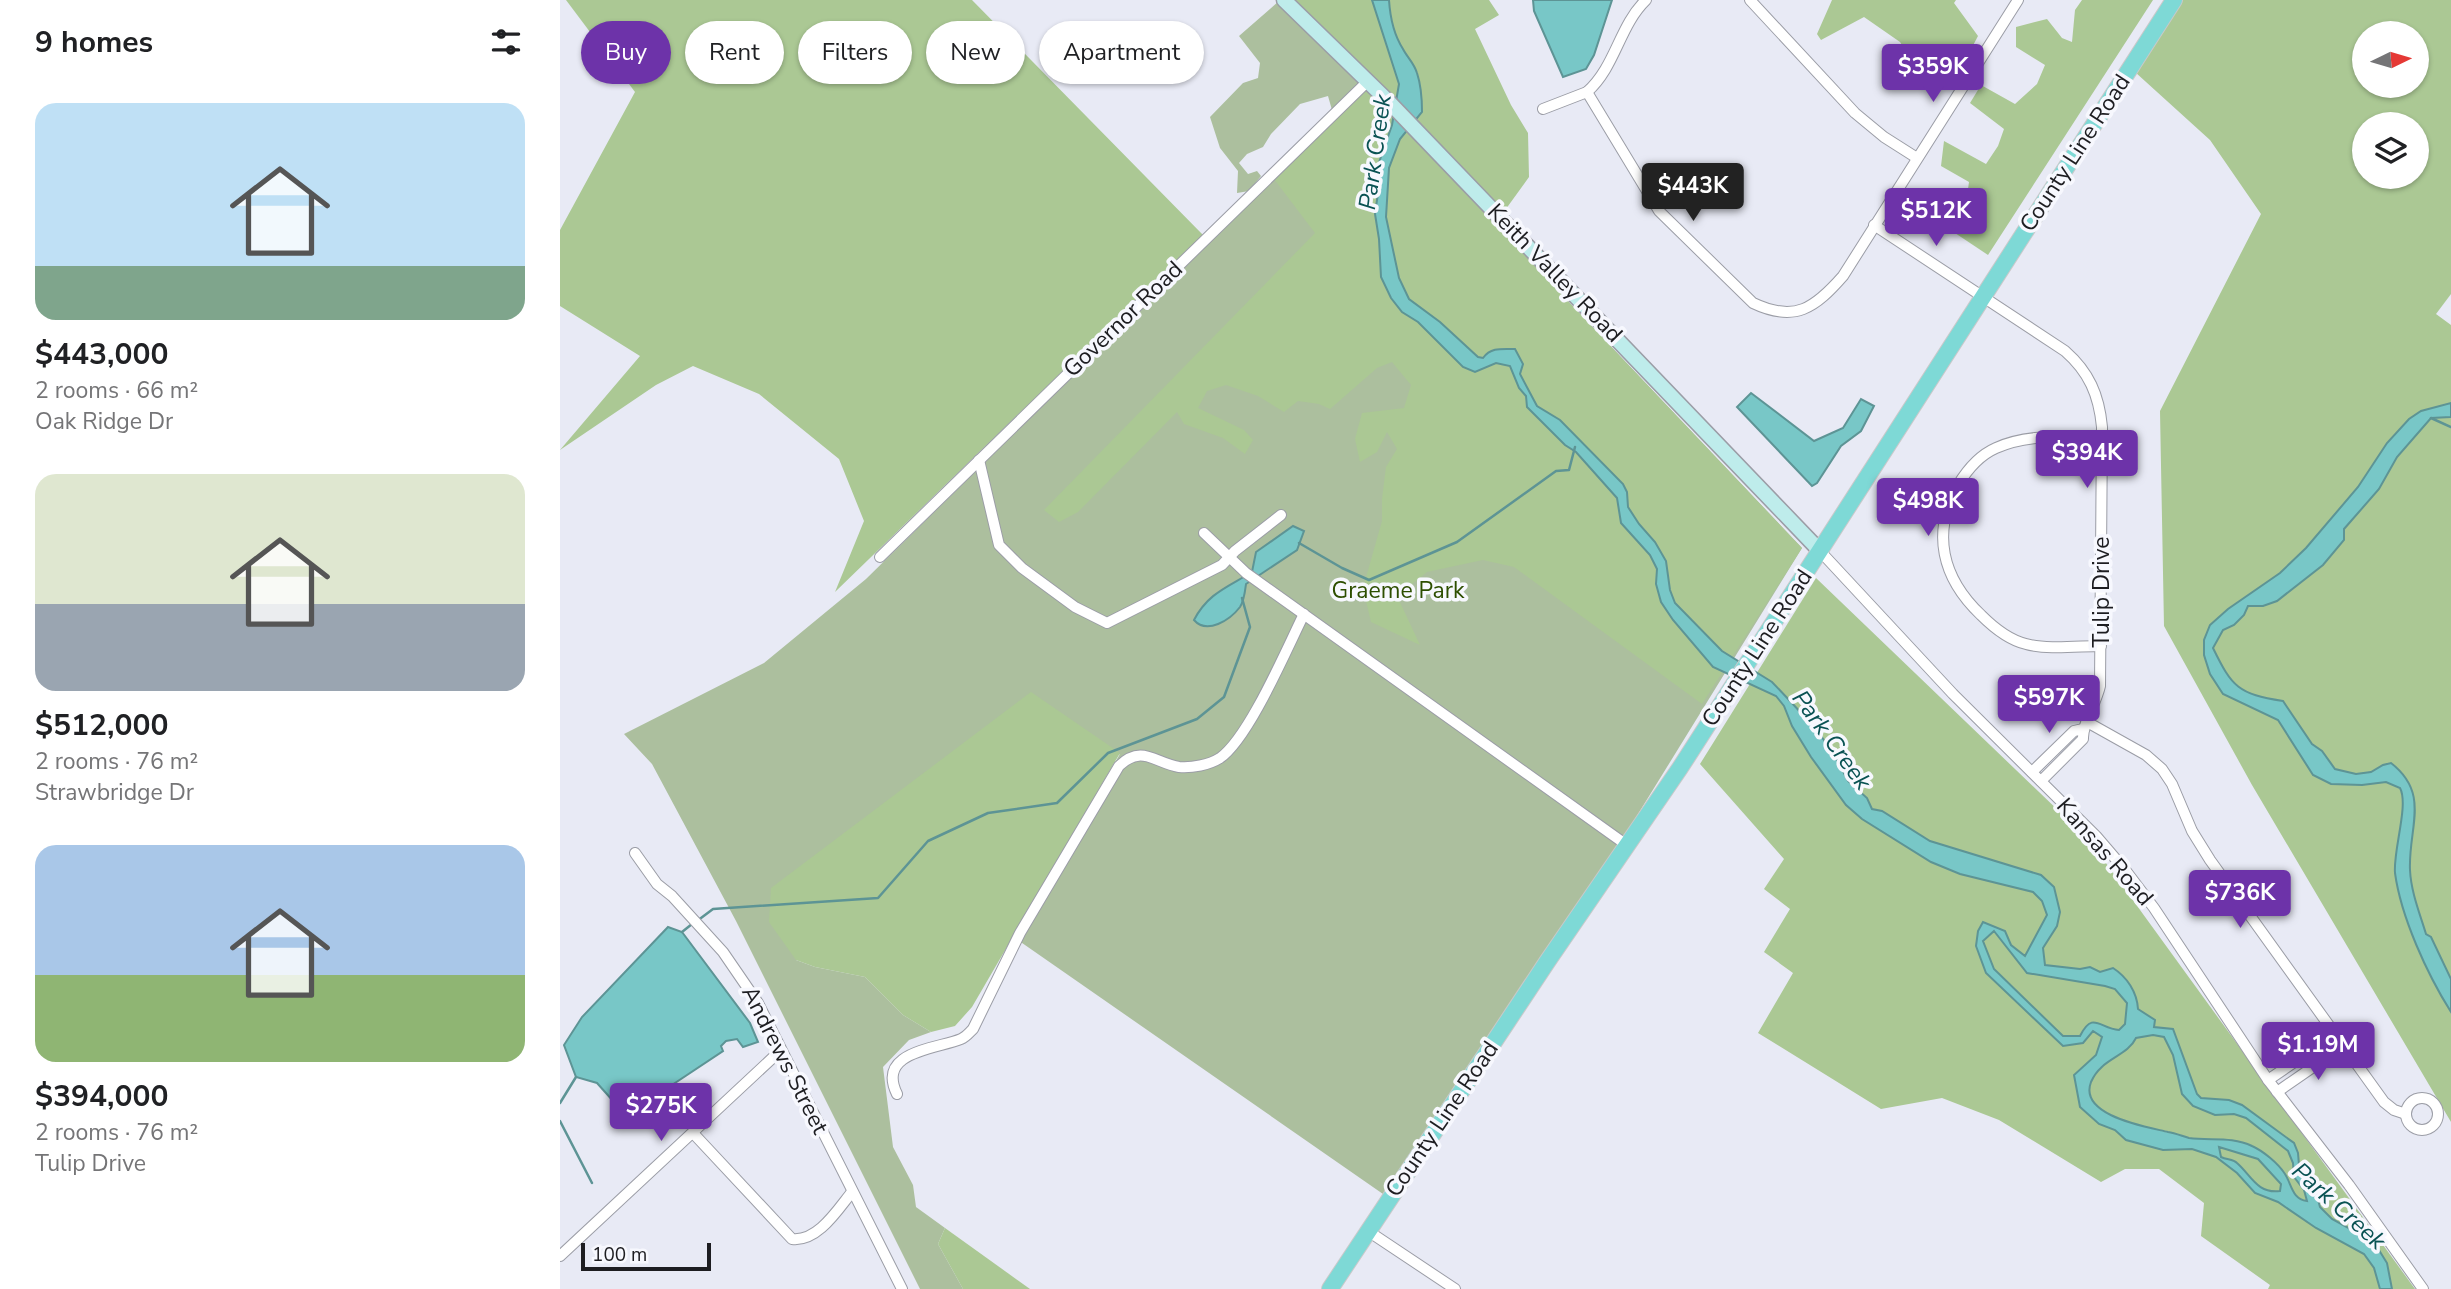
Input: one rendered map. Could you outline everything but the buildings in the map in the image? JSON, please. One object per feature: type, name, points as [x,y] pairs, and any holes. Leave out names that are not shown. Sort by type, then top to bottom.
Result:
[{"type":"main road","name":"County Line Road","points":[[1329,1289],[1737,681],[2174,0]]},
{"type":"street","name":"Keith Valley Road","points":[[1284,0],[1390,103],[1820,551]]},
{"type":"street","points":[[1543,109],[1587,92],[1597,83],[1612,60],[1627,22],[1646,0]]},
{"type":"street","points":[[1750,0],[1855,113],[1884,138],[1917,158]]},
{"type":"street","points":[[1587,92],[1659,211],[1753,303],[1766,310],[1782,313],[1802,312],[1815,304],[1843,276],[2018,0]]},
{"type":"street","name":"Governor Road","points":[[880,557],[1367,82]]},
{"type":"street","name":"Tulip Drive","points":[[1874,225],[2057,345],[2079,365],[2099,401],[2102,439],[2100,686],[2095,707],[2085,725],[2083,739],[2041,781]]},
{"type":"street","points":[[2101,646],[2027,645],[1997,629],[1969,604],[1956,585],[1944,554],[1942,533],[1945,514],[1962,479],[1976,462],[1995,448],[2025,440],[2052,437],[2102,439]]},
{"type":"street","points":[[979,460],[999,545],[1022,568],[1075,607],[1107,623],[1222,565],[1282,515]]},
{"type":"street","points":[[1204,533],[1246,573],[1628,846]]},
{"type":"street","name":"Kansas Road","points":[[1820,551],[1953,694],[2096,836],[2154,908],[2267,1080],[2348,1185],[2423,1289]]},
{"type":"street","points":[[897,1094],[892,1076],[896,1066],[904,1059],[918,1050],[964,1039],[973,1029],[1020,933],[1119,766],[1135,756],[1146,755],[1177,766],[1205,765],[1221,758],[1250,721],[1304,614]]},
{"type":"street","points":[[2032,772],[2074,731],[2085,725],[2146,755],[2162,769],[2172,783],[2192,831],[2210,860],[2342,1047],[2384,1102],[2394,1110],[2406,1114]]},
{"type":"street","name":"Andrews Street","points":[[635,853],[657,884],[672,896],[708,935],[758,1003],[902,1289]]},
{"type":"street","points":[[2267,1080],[2334,1035]]},
{"type":"street","points":[[2277,1092],[2342,1047]]},
{"type":"street","points":[[560,1256],[781,1050]]},
{"type":"street","points":[[693,1133],[792,1239],[810,1237],[832,1217],[852,1192]]},
{"type":"street","points":[[1368,1231],[1455,1289]]},
{"type":"green space","points":[[566,0],[972,0],[993,21],[926,21],[926,84],[1025,84],[1025,54],[1039,68],[1039,84],[1055,84],[1203,235],[835,592],[864,521],[839,459],[759,394],[693,366],[656,385],[560,450],[640,356],[560,306],[560,230],[635,92],[629,84],[671,84],[671,21],[582,21]]},
{"type":"green space","points":[[1285,0],[1489,0],[1499,15],[1475,29],[1511,105],[1528,133],[1529,177],[1503,213]]},
{"type":"green space","points":[[1832,0],[1956,0],[1954,3],[1978,36],[1959,72],[1925,80],[1900,42],[1864,17],[1821,40],[1817,34]]},
{"type":"green space","points":[[2082,0],[2153,0],[1988,255],[1952,231],[1967,196],[1969,182],[1941,166],[1944,141],[1986,164],[1998,146],[2004,129],[1970,103],[1981,85],[2015,104],[2037,84],[2045,65],[2016,47],[2016,27],[2047,19],[2062,38],[2072,42],[2075,10]]},
{"type":"green space","points":[[2182,0],[2451,0],[2451,294],[2436,314],[2451,325],[2451,1122],[2252,785],[2164,626],[2160,411],[2261,214],[2210,140],[2135,72]]},
{"type":"green space","points":[[1279,1],[1362,82],[1332,110],[1328,96],[1300,104],[1271,134],[1263,147],[1247,154],[1239,163],[1248,174],[1257,171],[1261,176],[1249,191],[1237,193],[1238,171],[1220,148],[1210,117],[1243,83],[1258,78],[1260,63],[1239,36]]},
{"type":"green space","name":"Graeme Park","points":[[1366,88],[1802,548],[1622,840],[1383,1194],[1012,936],[1120,754],[796,960],[815,967],[865,977],[903,1015],[931,1032],[909,1040],[883,1067],[893,1147],[913,1185],[916,1207],[945,1228],[938,1244],[963,1289],[920,1289],[736,921],[652,764],[624,734],[764,663],[866,579]]},
{"type":"green space","points":[[1366,88],[1802,548],[1702,704],[1514,567],[1483,560],[1427,572],[1397,596],[1420,645],[1371,622],[1363,588],[1382,521],[1386,467],[1397,449],[1387,432],[1377,452],[1360,462],[1355,439],[1362,413],[1404,408],[1411,385],[1392,362],[1377,368],[1330,409],[1319,404],[1298,401],[1284,412],[1258,396],[1226,385],[1207,391],[1198,408],[1244,430],[1253,440],[1245,454],[1223,438],[1184,424],[1177,412],[1078,512],[1059,522],[1044,510],[1315,233],[1274,179]]},
{"type":"green space","points":[[1816,578],[2090,841],[2415,1289],[2268,1289],[2270,1285],[2201,1236],[2204,1203],[2159,1169],[2125,1169],[2101,1182],[1999,1120],[1942,1098],[1881,1109],[1758,1033],[1793,973],[1764,952],[1790,909],[1764,889],[1784,859],[1700,764]]},
{"type":"green space","points":[[1031,692],[1120,753],[972,1007],[955,1026],[931,1032],[903,1015],[865,977],[815,967],[796,960],[769,922],[771,888]]},
{"type":"green space","points":[[945,1228],[1030,1289],[963,1289],[938,1244]]},
{"type":"shaded area","points":[[1372,0],[1389,0],[1395,32],[1416,69],[1421,92],[1422,112],[1400,139],[1389,168],[1386,217],[1399,278],[1409,299],[1440,322],[1478,357],[1483,358],[1497,349],[1515,349],[1523,364],[1520,374],[1537,406],[1560,420],[1623,484],[1627,492],[1628,507],[1666,561],[1670,590],[1675,603],[1722,651],[1772,682],[1814,727],[1833,752],[1848,781],[1867,798],[1872,809],[1882,811],[1930,841],[2041,875],[2054,887],[2060,912],[2057,926],[2043,948],[2045,965],[2080,969],[2090,967],[2100,972],[2113,968],[2123,976],[2133,991],[2138,1009],[2155,1020],[2154,1027],[2173,1029],[2197,1094],[2201,1098],[2229,1100],[2242,1105],[2294,1143],[2299,1165],[2313,1181],[2320,1207],[2332,1219],[2374,1242],[2387,1263],[2392,1289],[2380,1289],[2374,1268],[2364,1254],[2316,1228],[2278,1202],[2255,1193],[2237,1173],[2216,1157],[2192,1149],[2163,1150],[2126,1140],[2115,1130],[2099,1124],[2080,1107],[2074,1075],[2096,1055],[2102,1037],[2093,1031],[2083,1043],[2063,1046],[1986,973],[1976,946],[1978,931],[1983,922],[2005,931],[2011,945],[2025,956],[2047,915],[2042,901],[2033,892],[1960,874],[1931,862],[1862,819],[1846,805],[1811,757],[1776,696],[1713,667],[1673,620],[1661,602],[1656,584],[1657,569],[1650,555],[1621,523],[1617,498],[1576,452],[1565,445],[1527,407],[1526,396],[1519,388],[1510,366],[1496,363],[1475,372],[1463,367],[1418,322],[1402,312],[1391,298],[1381,277],[1375,214],[1379,186],[1376,171],[1392,125],[1399,84]],"holes":[[[1994,931],[2027,973],[2115,989],[2127,1003],[2125,1024],[2119,1030],[2093,1022],[2080,1036],[2063,1036],[1994,969],[1983,941]],[[2153,1035],[2164,1037],[2173,1055],[2182,1094],[2193,1106],[2215,1115],[2234,1114],[2246,1118],[2288,1151],[2293,1163],[2294,1177],[2304,1190],[2307,1201],[2295,1194],[2285,1174],[2274,1162],[2252,1146],[2229,1140],[2189,1138],[2131,1123],[2104,1111],[2095,1103],[2090,1094],[2095,1074],[2127,1050],[2136,1038]],[[2219,1147],[2258,1159],[2281,1184],[2280,1191],[2260,1187],[2235,1162],[2221,1157]]]},
{"type":"shaded area","points":[[1533,0],[1612,0],[1594,55],[1586,69],[1563,77],[1534,11]]},
{"type":"shaded area","points":[[1751,393],[1814,441],[1843,428],[1861,399],[1874,406],[1861,431],[1841,446],[1817,483],[1812,486],[1737,407]]},
{"type":"shaded area","points":[[2451,403],[2451,417],[2431,418],[2397,457],[2379,489],[2344,529],[2344,540],[2323,565],[2277,601],[2263,606],[2248,606],[2244,615],[2234,625],[2223,630],[2213,648],[2226,672],[2238,686],[2256,695],[2283,701],[2312,744],[2322,751],[2335,769],[2356,774],[2371,772],[2391,763],[2411,787],[2415,812],[2410,855],[2412,886],[2426,934],[2431,937],[2451,979],[2451,1012],[2416,945],[2398,890],[2395,863],[2403,805],[2400,788],[2386,782],[2362,785],[2331,784],[2313,775],[2278,720],[2223,694],[2210,674],[2204,655],[2204,640],[2210,625],[2228,609],[2280,573],[2306,548],[2358,487],[2387,443],[2409,419],[2421,411]]},
{"type":"shaded area","points":[[1293,526],[1304,531],[1297,550],[1246,584],[1242,602],[1236,612],[1212,626],[1199,624],[1194,620],[1212,597],[1252,572],[1256,552]]},
{"type":"shaded area","points":[[668,927],[682,932],[750,1023],[758,1042],[743,1047],[737,1039],[726,1041],[721,1046],[723,1051],[669,1087],[638,1118],[621,1110],[597,1083],[576,1077],[564,1045],[582,1017]]},
{"type":"waterway","points":[[2431,418],[2451,427]]},
{"type":"waterway","points":[[1299,543],[1369,580],[1457,542],[1556,471],[1569,470],[1575,447]]},
{"type":"waterway","points":[[697,921],[713,909],[878,898],[928,841],[988,813],[1057,803],[1108,753],[1197,719],[1224,697],[1250,627],[1242,598]]},
{"type":"waterway","points":[[682,932],[692,924]]},
{"type":"waterway","points":[[560,1103],[576,1077]]},
{"type":"waterway","points":[[560,1121],[592,1183]]},
{"type":"water label","name":"Park Creek","points":[[1375,152]]},
{"type":"water label","name":"Park Creek","points":[[1832,740]]},
{"type":"water label","name":"Park Creek","points":[[2339,1206]]}]
